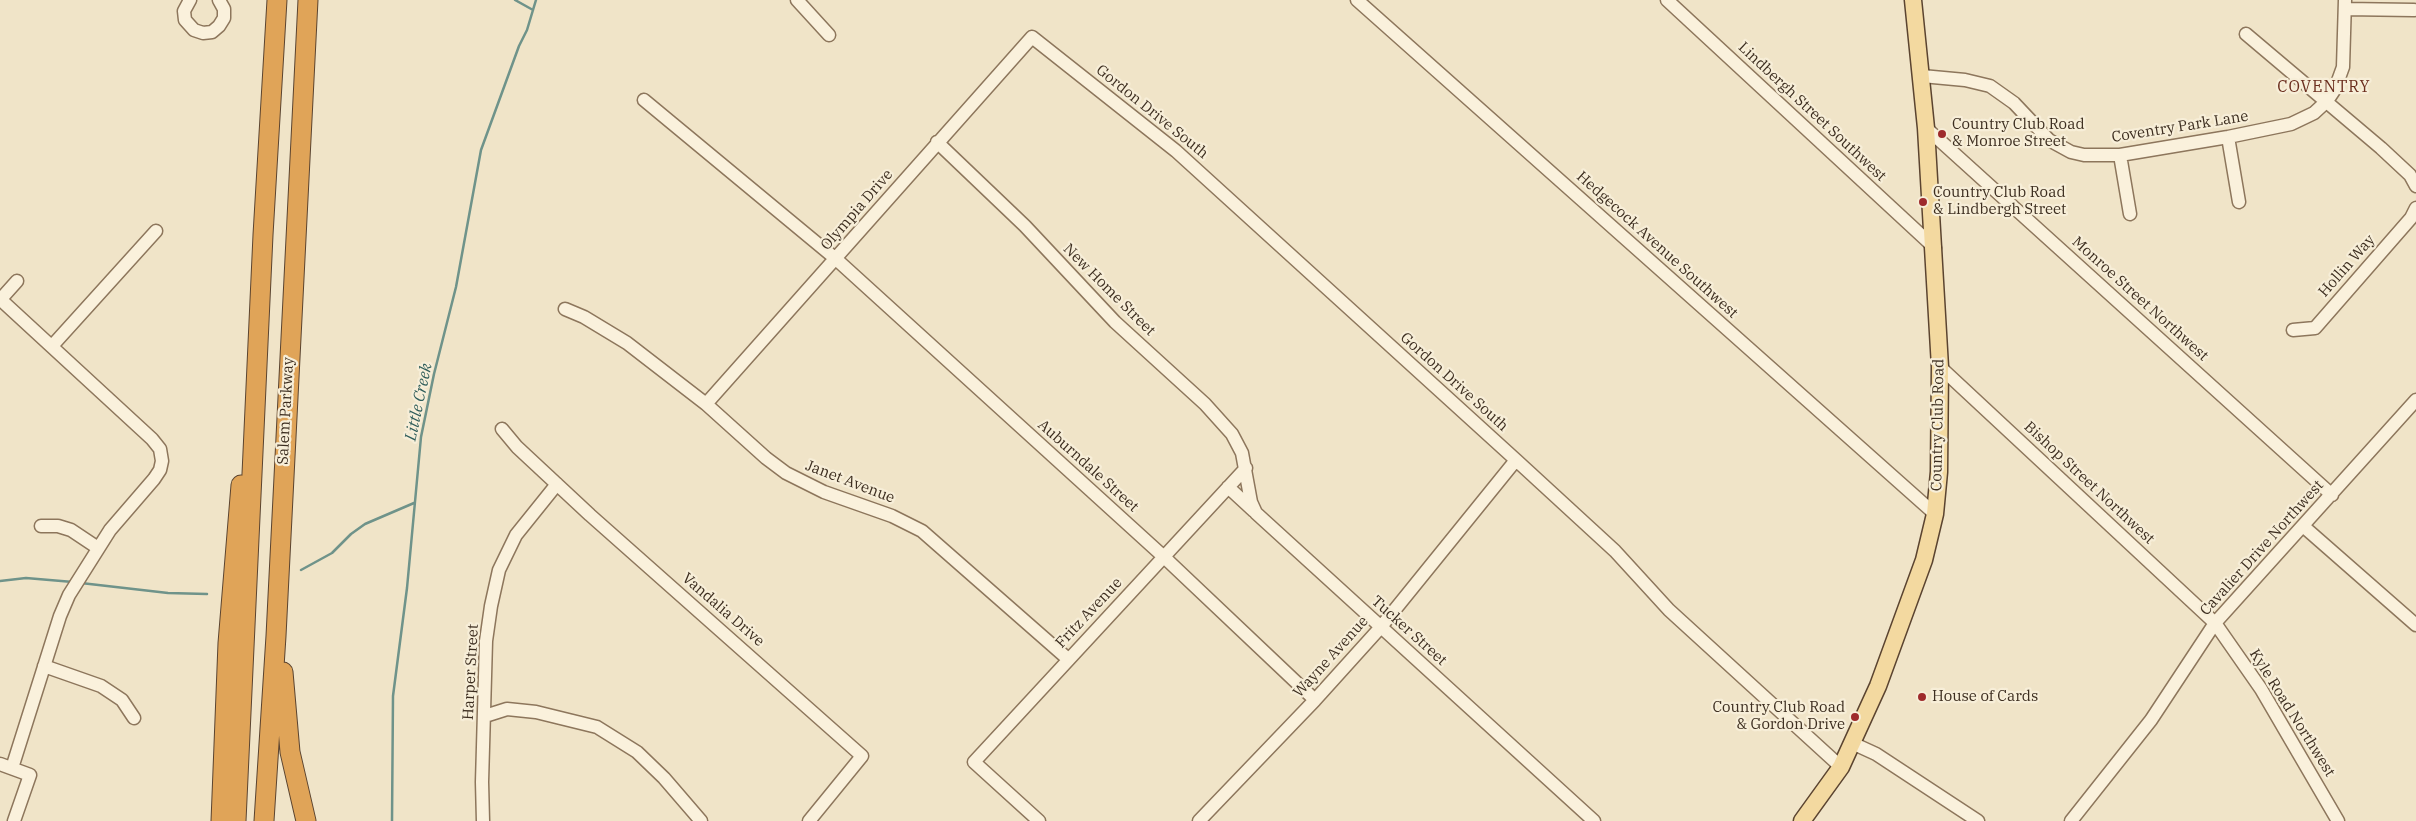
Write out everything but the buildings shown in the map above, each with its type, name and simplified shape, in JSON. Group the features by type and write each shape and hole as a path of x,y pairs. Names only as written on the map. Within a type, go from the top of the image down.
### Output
{"highway":[{"name":"Salem Parkway","path":"236,821 276,0"},
{"name":"Salem Parkway","path":"264,821 276,636 308,0"},
{"path":"221,821 221,772 233,566 249,390 258,357"},
{"path":"276,636 283,670 294,775 306,821"},
{"path":"208,821 221,772"}],"main road":[{"name":"Country Club Road","path":"1802,821 1840,767 1878,686 1924,560 1935,514 1939,472 1940,367 1935,248 1922,76 1913,0"}],"street":[{"path":"185,4 186,20 194,30 203,33 212,32 220,26 224,18 224,9 220,0"},
{"path":"796,0 829,35"},
{"name":"Hedgecock Avenue Southwest","path":"1357,0 1935,514"},
{"name":"Lindbergh Street Southwest","path":"1667,0 1935,248"},
{"path":"2345,5 2414,10"},
{"name":"Coventry Park Lane","path":"1922,76 1965,80 1990,86 2014,103 2039,132 2059,147 2084,155 2120,155 2228,137 2291,124 2314,113 2327,101 2335,89 2343,67 2345,5"},
{"path":"2246,34 2327,101 2410,175 2416,186"},
{"name":"Olympia Drive","path":"706,404 1032,37"},
{"name":"Gordon Drive South","path":"1032,37 1176,150 1615,551 1669,610 1840,767"},
{"name":"Auburndale Street","path":"644,100 836,259 1164,557 1315,700"},
{"name":"Monroe Street Northwest","path":"1926,128 2332,495"},
{"path":"2228,137 2239,202"},
{"name":"New Home Street","path":"937,142 1024,226 1115,322 1205,404 1232,434 1242,453 1246,468"},
{"path":"2120,155 2130,214"},
{"name":"Hollin Way","path":"2294,330 2315,328 2411,218 2416,208"},
{"path":"52,346 156,231"},
{"path":"14,821 30,775 6,766 44,666 60,616 69,595 98,548 154,479 160,470 162,461 160,449 152,439 0,299 17,281"},
{"name":"Janet Avenue","path":"564,310 584,317 627,343 706,404 766,458 786,473 824,492 892,516 922,530 1068,659"},
{"name":"Bishop Street Northwest","path":"1940,367 1979,401 2215,623"},
{"name":"Cavalier Drive Northwest","path":"2071,821 2151,720 2215,623 2416,400"},
{"name":"Vandalia Drive","path":"502,429 517,447 557,484 862,756 809,821"},
{"name":"Wayne Avenue","path":"1198,821 1315,700 1380,628 1516,460"},
{"path":"1228,487 1246,468"},
{"path":"1246,468 1251,502 1256,513"},
{"name":"Harper Street","path":"483,821 482,782 486,641 499,570 516,535 557,484"},
{"name":"Fritz Avenue","path":"1039,821 974,762 1228,487"},
{"name":"Tucker Street","path":"1228,487 1380,628 1594,821"},
{"path":"41,526 58,526 71,530 98,548"},
{"path":"2303,526 2416,625"},
{"name":"Kyle Road Northwest","path":"2215,623 2261,689 2338,821"},
{"path":"44,666 101,686 122,700 134,718"},
{"path":"485,716 507,709 536,712 597,727 637,752 671,785 701,821"},
{"path":"1852,743 1876,754 1978,821"}],"waterway":[{"path":"515,0 533,10"},
{"name":"Little Creek","path":"392,821 393,696 407,588 421,437 434,374 456,287 481,150 519,46 527,30 536,0"},
{"path":"301,570 332,553 351,534 365,524 414,503"},
{"path":"0,581 26,578 73,582"},
{"path":"81,583 168,593 207,594"}],"place":[{"name":"Country Club Road & Monroe Street","path":"1942,134"},
{"name":"Country Club Road & Lindbergh Street","path":"1923,202"},
{"name":"House of Cards","path":"1922,697"},
{"name":"Country Club Road & Gordon Drive","path":"1855,717"}],"district":[{"name":"COVENTRY","path":"2324,87"}]}
